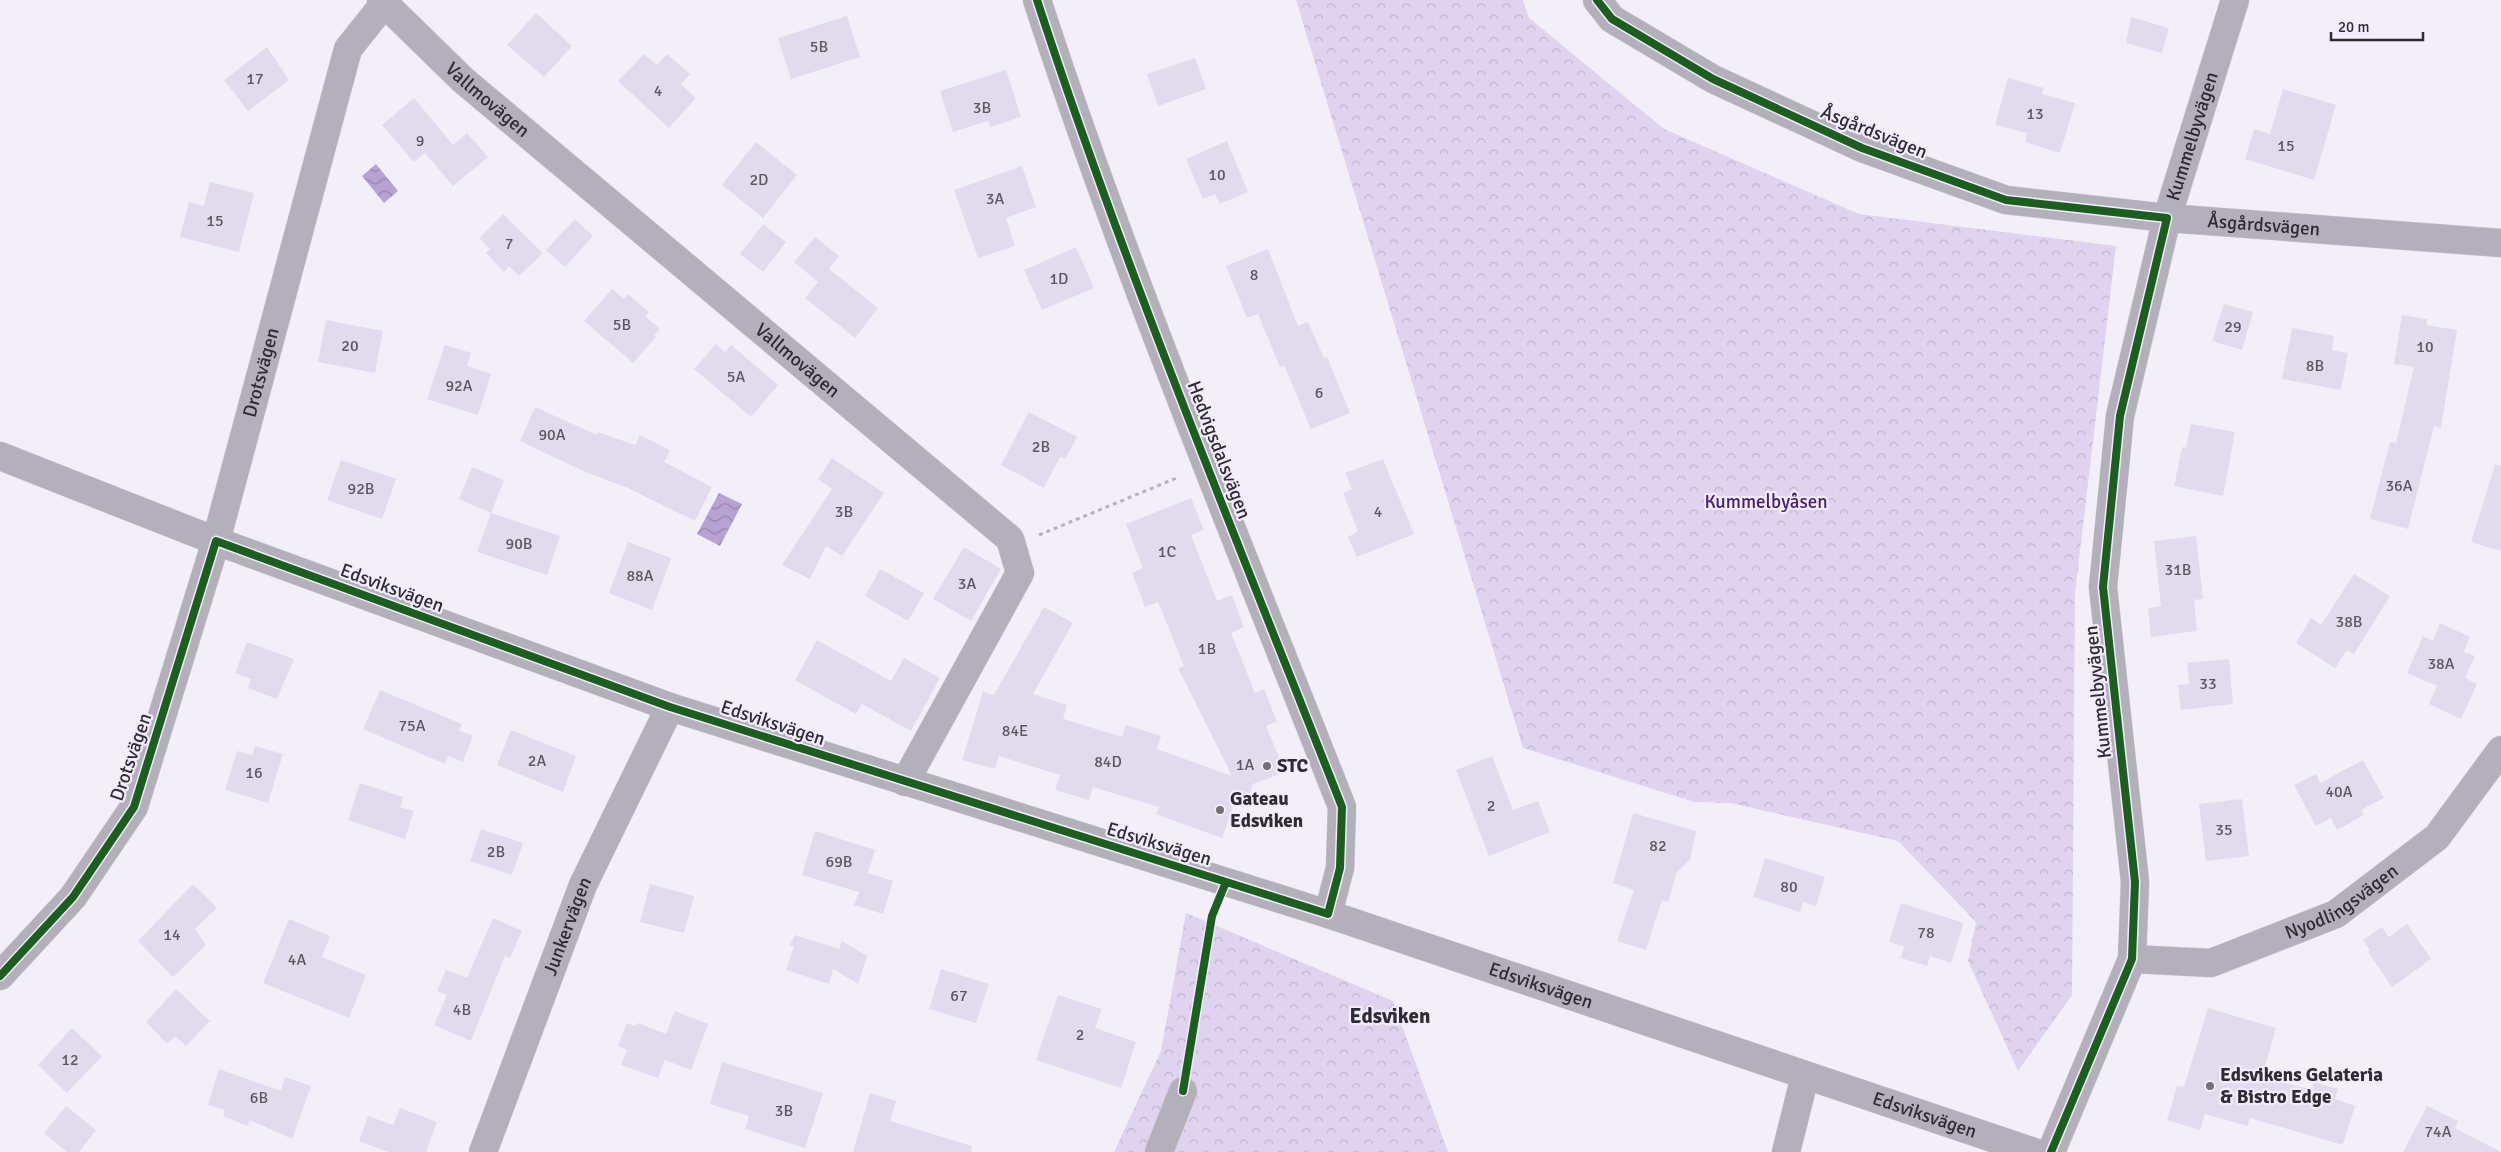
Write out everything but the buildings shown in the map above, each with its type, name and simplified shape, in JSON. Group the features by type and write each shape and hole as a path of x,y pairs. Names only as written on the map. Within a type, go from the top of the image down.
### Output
{"street":[{"name":"Hedvigsdalsvägen","path":"1037,0 1074,112 1207,465 1342,807 1340,868 1328,914"},
{"name":"Åsgårdsvägen","path":"1597,0 1612,19 1713,78 1862,148 2006,200 2167,218 2501,243"},
{"name":"Kummelbyvägen","path":"2051,1152 2132,959 2136,882 2102,587 2120,416 2167,218 2235,0"},
{"name":"Drotsvägen","path":"0,976 73,897 134,807 216,541 348,49 384,1"},
{"name":"Vallmovägen","path":"384,1 463,80 1010,539 1020,573 905,782"},
{"name":"Edsviksvägen","path":"0,456 216,541 670,707 1328,914 2034,1152"},
{"name":"Junkervägen","path":"483,1152 583,885 670,707"},
{"name":"Nyodlingsvägen","path":"2132,959 2211,963 2336,914 2438,837 2501,750"},
{"path":"1786,1152 1805,1076"},
{"path":"1159,1152 1184,1091"}],"path":[{"path":"1012,546 1207,465"}],"green space":[{"name":"Kummelbyåsen","path":"1296,0 1523,0 1529,18 1664,129 1859,214 2116,246 2075,594 2072,995 2018,1071 1968,961 1976,922 1898,841 1731,803 1694,802 1523,748"},
{"path":"1186,913 1393,1001 1448,1152 1114,1152 1161,1051"}],"water":[{"path":"376,164 398,191 384,203 362,176"},
{"path":"719,493 742,504 720,546 697,534"}],"cycle path":[{"path":"0,976 73,897 134,807 216,541 670,707 1328,914 1340,868 1342,807 1145,305 1107,204 1037,0"},
{"path":"1597,0 1612,19 1713,79 1862,148 2006,200 2167,218 2120,416 2103,587 2135,882 2132,959 2051,1152"},
{"path":"1183,1091 1212,916 1226,882"}],"place":[{"name":"STC","path":"1267,766"},
{"name":"Gateau Edsviken","path":"1220,810"},
{"name":"Edsvikens Gelateria & Bistro Edge","path":"2210,1086"}],"district":[{"name":"Edsviken","path":"1390,1016"}]}
